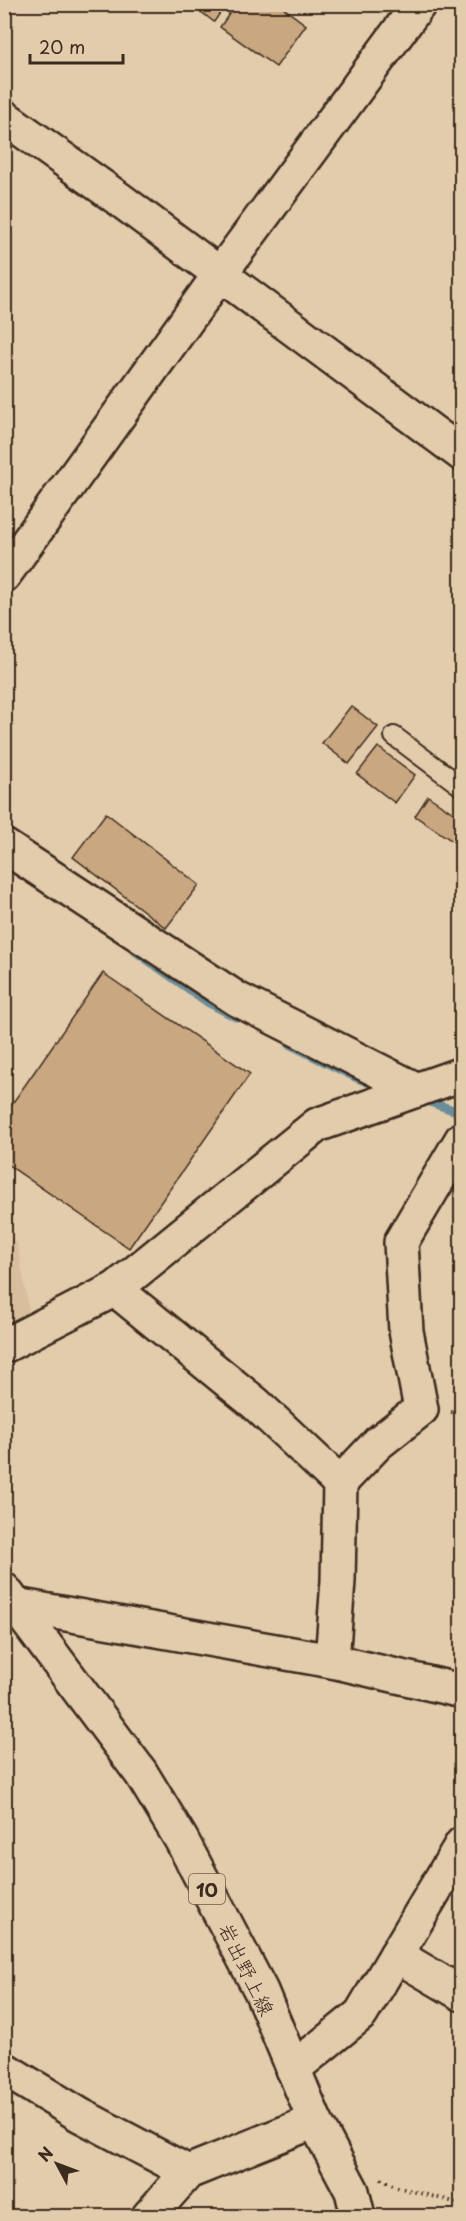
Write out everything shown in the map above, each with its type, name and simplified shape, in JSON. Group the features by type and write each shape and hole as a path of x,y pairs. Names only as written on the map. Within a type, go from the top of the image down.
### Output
{"street":[{"path":"4,575 220,274 419,4"},
{"path":"4,117 119,199 462,454"},
{"path":"4,846 237,999 417,1090"},
{"path":"4,1346 115,1288 316,1125 462,1074"},
{"path":"332,1660 338,1581 340,1483 378,1443 421,1409 406,1331 401,1242 462,1139"},
{"path":"115,1288 256,1404 340,1483"},
{"path":"8,1599 332,1660 462,1691"},
{"name":"岩出野上線","path":"8,1599 141,1773 182,1839 261,1992 315,2121 352,2191 358,2217"},
{"path":"293,2069 361,2014 396,1955 449,1893 462,1844"},
{"path":"396,1955 462,1994"},
{"path":"4,2069 80,2115 188,2172"},
{"path":"149,2217 188,2172 315,2121"}],"lane":[{"path":"394,736 462,787"}],"path":[{"path":"378,2178 397,2187 462,2204"}],"shaded area":[{"path":"4,1235 17,1243 30,1316 4,1330"}],"building":[{"path":"191,4 226,4 214,22"},
{"path":"236,4 278,4 306,25 276,67 220,27"},
{"path":"351,706 378,727 349,764 322,743"},
{"path":"378,747 415,775 395,803 357,774"},
{"path":"428,796 462,819 462,837 457,844 415,816"},
{"path":"106,813 199,885 166,928 73,857"},
{"path":"103,973 250,1074 129,1248 4,1162 4,1099 12,1104"}],"waterway":[{"path":"135,951 209,1003 236,1017"},
{"path":"289,1044 368,1082"},
{"path":"421,1099 462,1113"}]}
